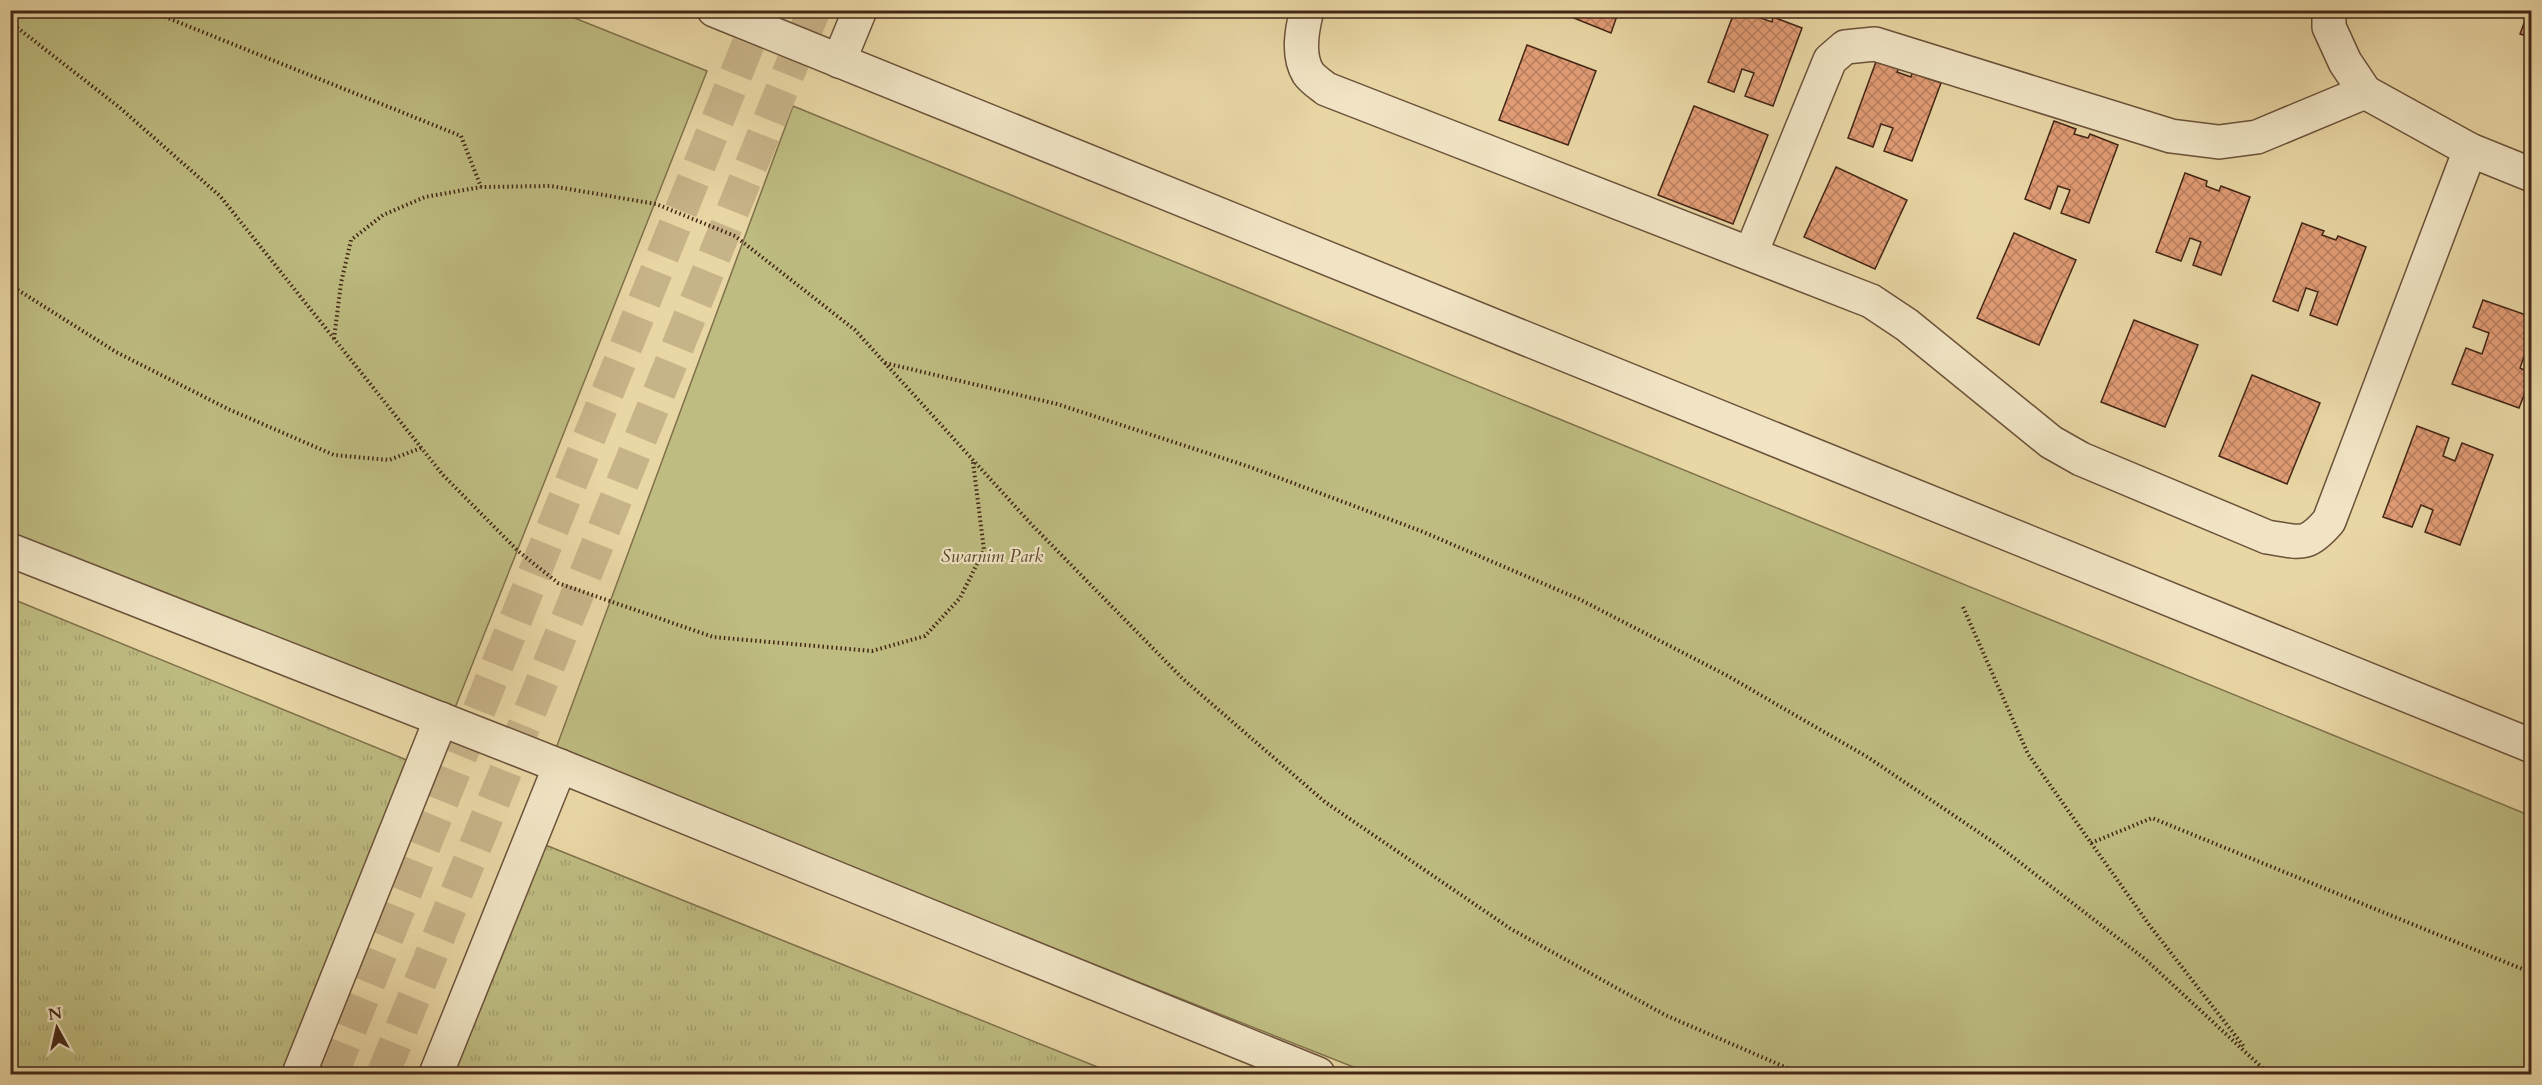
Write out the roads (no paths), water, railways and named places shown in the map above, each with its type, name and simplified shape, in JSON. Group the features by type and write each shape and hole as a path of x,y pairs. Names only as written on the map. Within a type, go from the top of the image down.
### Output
{"street":[{"path":"839,62 860,10"},
{"path":"1307,10 1301,33 1303,55 1308,73 1326,90 1871,301 1907,325 2050,442 2081,459 2267,537 2299,541 2314,539 2329,521 2470,150"},
{"path":"2329,10 2329,27 2341,54 2365,92 2470,150 2532,175"},
{"path":"723,12 839,62 2532,746"},
{"path":"1751,253 1830,60 1845,47 1875,44 2171,136 2219,142 2257,136 2365,92"},
{"path":"10,549 560,766 1318,1074"},
{"path":"299,1074 441,719"},
{"path":"436,1074 560,766"}],"tunnel":[{"path":"332,1074 762,10"},
{"path":"383,1074 814,10"}],"park label":[{"name":"Swarnim Park","path":"992,556"}]}
